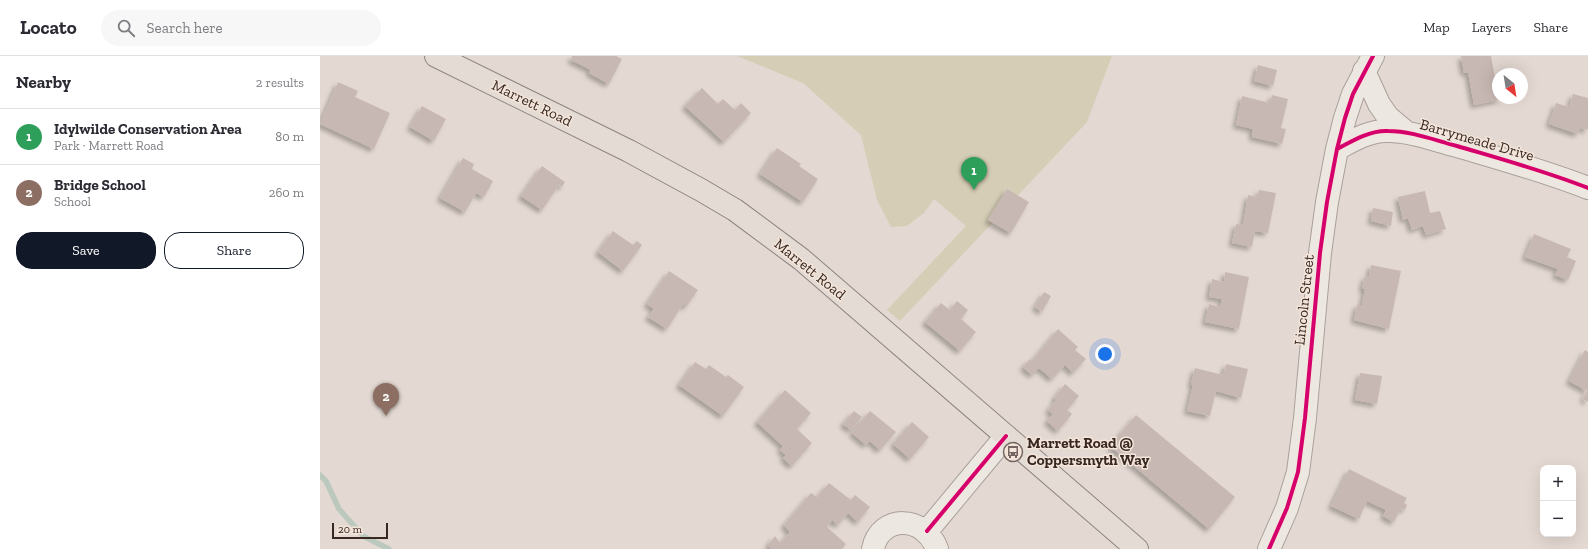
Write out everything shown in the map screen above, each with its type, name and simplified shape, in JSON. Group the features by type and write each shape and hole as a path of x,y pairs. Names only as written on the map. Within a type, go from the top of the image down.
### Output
{"main road":[{"name":"Marrett Road","path":"436,56 629,151 735,210 801,259 1137,549"}],"street":[{"name":"Barrymeade Drive","path":"1369,63 1374,94 1388,117 1407,133"},
{"name":"Lincoln Street","path":"1269,549 1287,508 1298,472 1305,418 1320,253 1336,149 1344,118 1353,94 1369,63"},
{"name":"Barrymeade Drive","path":"1336,149 1372,133 1387,131 1407,133 1520,164 1588,188"},
{"path":"872,549 879,535 887,528 897,524 908,523 918,526 932,540 1006,436"}],"shaded area":[{"path":"737,56 1112,56 1087,122 900,321 887,310 966,226 934,199 924,213 907,226 891,227 877,200 861,135 803,83"}],"building":[{"path":"572,56 616,56 622,59 609,84 589,73 591,70 571,60"},
{"path":"1461,56 1491,56 1493,68 1492,101 1474,105 1468,72 1464,73"},
{"path":"1258,65 1277,70 1273,86 1254,81"},
{"path":"338,82 358,91 355,97 390,113 374,149 320,124"},
{"path":"702,88 718,104 723,99 735,110 741,103 751,113 724,142 685,106"},
{"path":"1573,94 1588,98 1588,130 1580,128 1578,134 1549,124 1556,103 1569,107"},
{"path":"1272,95 1288,99 1281,128 1286,129 1282,144 1252,137 1253,129 1236,125 1242,96 1270,103"},
{"path":"422,106 446,119 434,141 410,127"},
{"path":"777,148 801,164 799,166 818,179 803,202 760,174"},
{"path":"463,158 474,164 472,169 493,181 484,197 476,193 465,212 440,198"},
{"path":"542,166 565,182 562,187 559,185 542,210 521,196"},
{"path":"1007,189 1029,202 1011,233 988,220"},
{"path":"1259,190 1276,193 1268,233 1255,231 1252,247 1232,243 1236,224 1243,225 1248,195 1257,197"},
{"path":"1425,191 1430,213 1440,211 1446,229 1426,235 1423,226 1412,230 1408,218 1403,220 1398,197"},
{"path":"1373,208 1393,212 1391,226 1371,221"},
{"path":"613,231 633,245 637,241 642,245 623,271 598,252"},
{"path":"1534,234 1571,249 1567,257 1576,261 1568,280 1555,275 1558,269 1525,257"},
{"path":"1371,265 1401,271 1389,329 1354,320 1357,305 1362,305 1365,289 1362,289 1365,276 1369,277"},
{"path":"669,271 698,290 686,307 683,304 667,329 648,317 654,309 647,304"},
{"path":"1225,272 1249,277 1239,329 1205,322 1209,304 1220,307 1222,299 1209,297 1212,279 1224,282"},
{"path":"1044,292 1051,296 1042,312 1035,307"},
{"path":"957,301 968,310 961,319 976,332 960,351 925,322 941,303 950,310"},
{"path":"1058,329 1078,347 1075,350 1086,359 1073,373 1065,365 1052,379 1039,368 1032,375 1023,367 1030,359 1032,361"},
{"path":"1585,350 1588,352 1588,402 1583,399 1587,391 1569,381"},
{"path":"695,362 706,369 709,365 726,377 728,375 744,387 723,416 679,385"},
{"path":"1226,364 1248,369 1241,398 1216,391 1210,416 1187,411 1195,368 1223,375"},
{"path":"1360,373 1382,376 1377,404 1355,400"},
{"path":"1065,384 1079,396 1067,410 1072,414 1058,431 1047,421 1053,414 1048,410 1056,400 1054,398"},
{"path":"785,390 811,413 797,429 812,443 792,466 783,458 786,455 780,450 783,446 757,422"},
{"path":"854,411 862,417 851,430 843,424"},
{"path":"870,411 896,432 880,450 870,441 866,445 852,433"},
{"path":"1136,415 1235,497 1209,529 1110,446"},
{"path":"912,422 929,437 910,459 893,444"},
{"path":"1349,469 1407,498 1404,503 1407,505 1405,510 1401,508 1394,522 1383,516 1386,510 1367,501 1359,519 1331,506"},
{"path":"829,483 851,500 855,495 870,507 858,522 848,513 838,525 832,520 827,527 846,544 842,549 771,549 768,545 775,536 780,543 790,532 784,525 811,493 817,497"}],"waterway":[{"path":"320,475 326,481 339,509 363,536 389,549"}],"cycle path":[{"path":"1269,549 1287,508 1298,472 1305,418 1320,253 1327,202 1337,149 1353,94 1373,56"},
{"path":"1337,149 1375,132 1405,132 1556,176 1588,188"},
{"path":"927,531 1006,436"}],"place":[{"name":"Idylwilde Conservation Area","path":"974,190"},
{"name":"Bridge School","path":"386,416"},
{"name":"Marrett Road @ Coppersmyth Way","path":"1013,452"}]}
